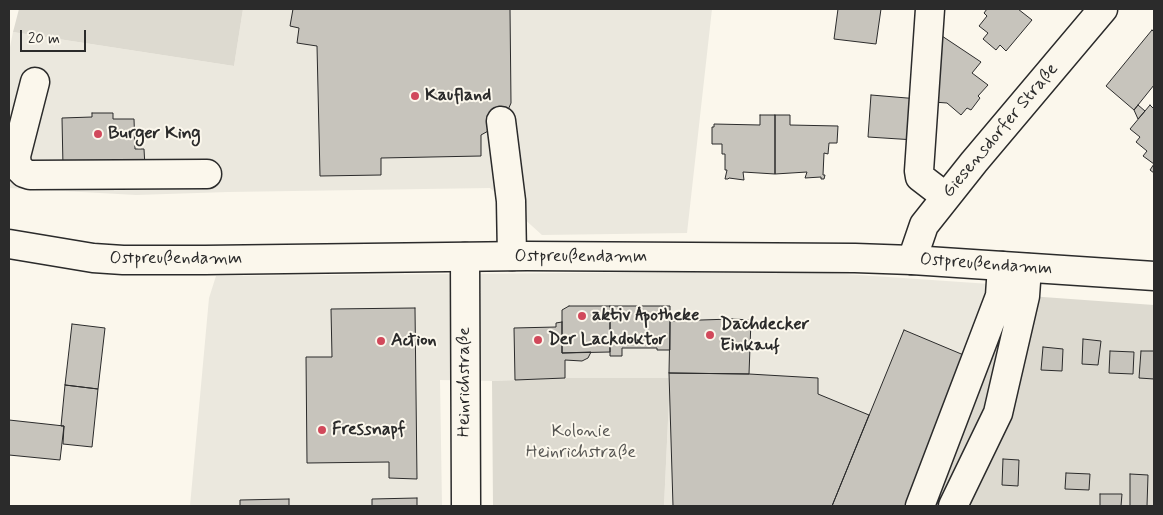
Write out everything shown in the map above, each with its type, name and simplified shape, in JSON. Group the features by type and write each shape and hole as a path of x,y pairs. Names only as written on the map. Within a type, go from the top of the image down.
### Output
{"main road":[{"path":"930,9 919,171 920,177 946,197"},
{"name":"Giesensdorfer Straße","path":"912,260 924,225 1103,9"},
{"path":"35,82 16,156 17,166 24,173 30,175 207,174"},
{"path":"501,121 511,201 512,256"},
{"name":"Ostpreußendamm","path":"9,244 93,258 123,260 512,256 855,258 1154,276"},
{"name":"Heinrichstraße","path":"465,257 466,506"},
{"path":"920,506 1000,296 1015,267"},
{"path":"953,506 998,413 1025,296 1015,267"}],"shaded area":[{"path":"243,9 712,9 687,233 542,235 490,188 136,195 9,188 9,52 13,32 234,66"},
{"path":"684,272 830,273 1019,286 932,506 664,506 670,378 565,378 492,381 440,380 442,506 190,506 209,298 216,276"}],"green space":[{"path":"19,9 243,9 234,66 13,32"},
{"path":"1015,295 1154,305 1154,506 932,506"},
{"name":"Kolonie Heinrichstraße","path":"565,378 670,378 664,506 493,506 492,381"}],"building":[{"name":"Kaufland","path":"293,9 510,9 511,103 505,117 497,126 481,135 481,156 381,158 381,175 320,176 317,46 297,43 299,28 290,26"},
{"path":"838,9 881,9 876,44 834,39"},
{"path":"987,9 1018,9 1032,20 1006,51 1000,45 996,50 983,39 988,33 979,26 987,16 984,13"},
{"path":"1152,30 1154,32 1154,85 1134,110 1106,86"},
{"path":"939,34 981,62 972,73 988,85 978,96 980,98 971,110 967,108 961,115 947,103 933,102"},
{"path":"871,95 919,99 915,140 868,137"},
{"path":"1138,105 1145,111 1138,119 1134,110"},
{"path":"1150,105 1154,109 1154,164 1143,156 1147,151 1136,142 1140,137 1130,129"},
{"name":"Burger King","path":"92,113 113,113 113,119 134,119 135,149 144,149 145,167 63,167 62,118 92,117"},
{"path":"760,115 775,115 775,174 743,172 744,180 725,179 727,170 725,170 725,154 722,154 722,144 712,144 712,127 714,127 714,124 760,125"},
{"path":"775,115 790,115 790,125 838,126 837,143 829,143 828,154 824,153 824,179 821,179 821,177 805,178 807,172 775,174"},
{"path":"1154,164 1154,173 1150,170"},
{"path":"569,306 610,306 610,352 562,353 562,310"},
{"path":"610,306 670,306 670,350 622,348 622,356 610,356"},
{"path":"415,308 417,479 389,478 389,462 307,463 306,357 332,357 331,309"},
{"name":"Dachdecker Einkauf","path":"751,320 749,374 669,373 670,321"},
{"name":"Der Lackdoktor","path":"562,322 562,353 591,352 588,358 582,361 565,360 565,378 515,380 514,328 556,327 556,323"},
{"path":"72,324 105,328 98,389 65,385"},
{"path":"904,330 966,356 905,506 832,506"},
{"path":"1083,339 1101,341 1098,365 1082,364"},
{"path":"1043,347 1063,349 1062,371 1041,370"},
{"path":"1110,351 1134,352 1133,374 1109,373"},
{"path":"1141,351 1154,351 1154,379 1139,378"},
{"path":"669,373 749,374 818,378 818,394 869,415 832,506 673,506"},
{"path":"65,385 98,389 92,447 63,444 64,426 61,426"},
{"path":"9,420 64,426 60,460 9,455"},
{"path":"1003,459 1019,460 1018,486 1002,485"},
{"path":"1066,473 1090,474 1089,490 1065,489"},
{"path":"1130,474 1148,475 1147,506 1130,506"},
{"path":"1100,494 1122,494 1121,506 1100,506"},
{"path":"417,498 417,506 372,506 372,499"},
{"path":"289,499 289,506 240,506 240,500"}],"place":[{"name":"Kaufland","path":"415,96"},
{"name":"Burger King","path":"98,134"},
{"name":"aktiv Apotheke","path":"582,316"},
{"name":"Dachdecker Einkauf","path":"710,335"},
{"name":"Der Lackdoktor","path":"538,340"},
{"name":"Action","path":"381,341"},
{"name":"Fressnapf","path":"322,430"}]}
